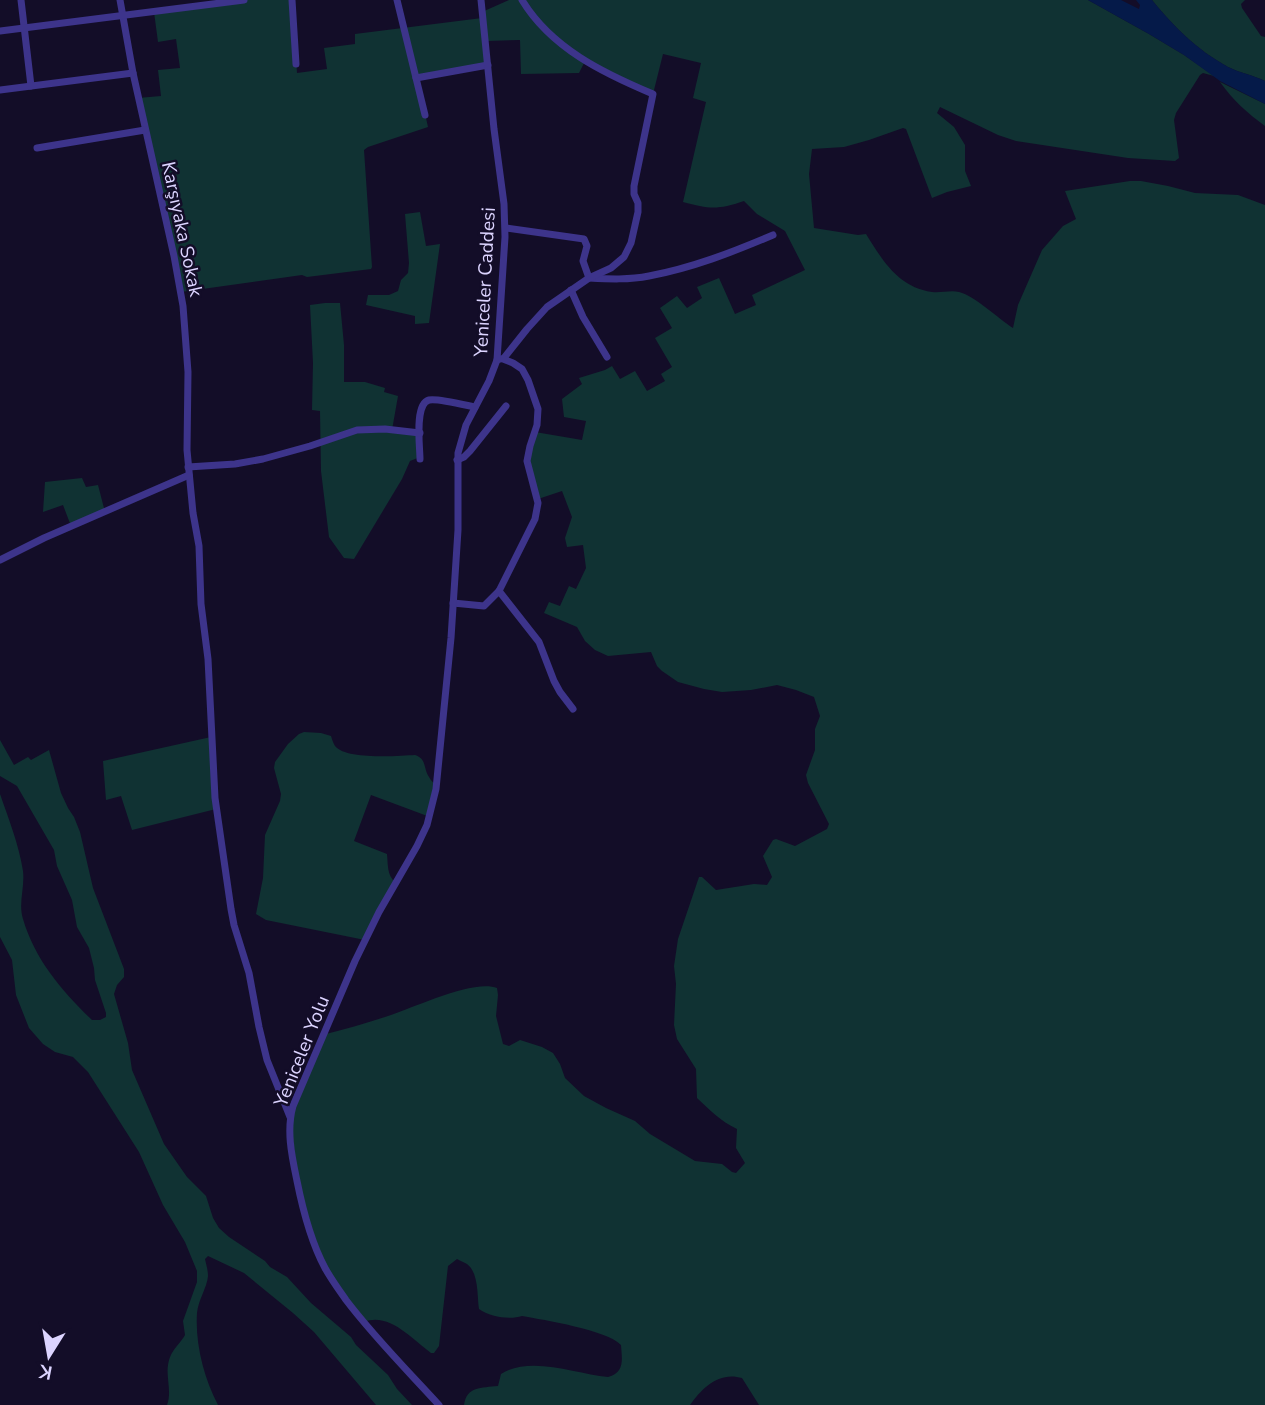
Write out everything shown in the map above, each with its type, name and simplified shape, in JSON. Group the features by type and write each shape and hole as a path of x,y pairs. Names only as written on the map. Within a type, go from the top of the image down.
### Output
{"street":[{"path":"20,0 31,86"},
{"name":"Karşıyaka Sokak","path":"120,0 182,299 188,372 187,450 208,659 216,809 233,917 249,973 259,1027 267,1060 290,1117"},
{"path":"0,31 122,16 181,4 244,0"},
{"path":"292,0 296,64"},
{"path":"397,0 425,115"},
{"name":"Yeniceler Caddesi","path":"442,726 458,530 457,460 462,434 500,359 506,228 481,0"},
{"path":"453,603 484,606 499,590 535,519 538,503 527,461 538,420 538,409 522,369 500,359 547,307 589,278 619,263 628,252 639,212 634,186 653,94 602,71 572,52 541,26 522,0"},
{"path":"416,78 488,65"},
{"path":"0,90 133,73"},
{"path":"37,148 145,130"},
{"path":"506,228 584,239 587,246 583,261 589,278"},
{"path":"589,278 646,277 722,256 773,235"},
{"path":"571,290 583,317 607,357"},
{"path":"420,459 419,414 425,402 433,400 474,407"},
{"path":"457,460 470,451 506,406"},
{"path":"0,560 189,471 271,457 357,430 385,429 420,433"},
{"path":"499,590 539,642 554,681 573,709"},
{"name":"Yeniceler Yolu","path":"439,1405 383,1346 326,1270 301,1201 289,1131 290,1117 298,1092 355,961 427,825 436,789 442,726"}],"green space":[{"path":"244,0 292,0 297,73 327,69 324,48 355,44 355,34 482,18 482,12 509,0 1088,0 1184,55 1214,76 1203,73 1200,75 1176,113 1174,120 1179,158 1175,161 1128,158 1016,141 940,107 937,113 954,127 965,145 965,171 971,186 932,198 906,129 903,128 844,147 812,149 809,174 814,228 866,234 885,263 910,285 932,292 956,291 965,294 1013,328 1018,305 1042,250 1063,226 1076,219 1065,191 1141,181 1195,193 1238,195 1265,205 1265,1405 759,1405 742,1378 734,1376 712,1382 690,1405 464,1405 472,1391 498,1386 501,1374 526,1366 554,1367 608,1377 620,1369 621,1345 603,1335 574,1326 522,1316 500,1317 484,1312 479,1309 474,1273 467,1264 457,1259 448,1266 439,1346 431,1353 400,1328 382,1321 364,1322 325,1270 301,1201 290,1117 322,1035 382,1018 460,990 487,986 497,988 496,1016 503,1044 509,1046 520,1040 553,1053 565,1078 584,1096 635,1121 650,1134 695,1161 722,1164 736,1173 745,1163 736,1148 737,1129 720,1119 697,1098 696,1069 677,1039 674,1025 674,966 678,939 699,877 716,890 754,884 767,885 772,877 763,856 773,840 795,846 827,829 829,824 806,775 815,750 815,729 820,716 814,697 796,690 777,685 722,692 704,689 678,682 662,671 651,652 608,656 585,641 577,627 544,613 549,602 560,606 569,586 576,589 586,568 583,545 567,547 565,538 572,517 562,491 538,499 528,465 535,432 582,440 586,421 564,417 562,399 582,384 579,378 612,366 620,379 635,371 647,391 665,381 661,374 672,367 655,338 672,328 660,308 677,296 687,308 702,298 697,287 719,278 735,314 756,305 752,295 805,270 785,231 757,214 744,201 714,208 683,202 706,102 693,98 701,63 663,54 653,94 585,61 579,73 521,74 520,40 486,41 488,65 417,78 428,127 364,150 371,269 307,277 302,275 181,292 138,98 161,96 158,70 180,68 176,39 158,42 154,12"},
{"path":"1152,0 1245,0 1241,4 1242,8 1261,36 1265,37 1265,81 1228,67 1206,53 1178,29"},
{"path":"1220,82 1265,104 1265,126 1241,106"},
{"path":"420,212 426,246 440,244 429,323 415,324 415,316 366,305 368,295 389,295 398,291 401,280 408,273 409,263 405,214"},
{"path":"340,303 344,382 365,382 385,388 384,392 398,396 392,430 420,433 420,457 410,461 354,559 344,558 329,537 321,471 320,411 312,410 310,305"},
{"path":"82,478 86,487 98,485 105,512 71,526 63,505 43,512 45,482"},
{"path":"304,732 331,736 335,746 350,753 373,756 415,755 423,761 427,774 437,786 430,817 371,795 354,841 387,854 389,873 395,882 365,940 266,920 256,914 263,878 265,835 281,794 275,762 288,744"},
{"path":"211,737 216,809 132,830 121,796 106,800 103,761"},
{"path":"0,740 14,765 28,757 31,760 49,750 61,793 80,832 93,888 124,969 124,977 114,994 128,1043 132,1070 164,1144 187,1177 206,1196 219,1228 287,1277 311,1303 351,1337 388,1375 412,1405 376,1405 314,1332 293,1313 244,1273 208,1256 205,1259 207,1281 197,1313 197,1337 205,1372 218,1405 167,1405 169,1360 185,1335 183,1321 197,1282 197,1271 139,1152 88,1072 73,1057 55,1052 43,1044 29,1028 16,995 12,960 0,937 0,794 21,861 22,913 28,934 42,961 70,998 92,1020 106,1017 89,948 77,927 72,900 57,866 54,850 17,786 0,776"}],"water":[{"path":"1088,0 1121,0 1139,9 1140,5 1136,0 1152,0 1178,29 1206,53 1228,67 1265,81 1265,104 1220,81 1184,55"}]}
